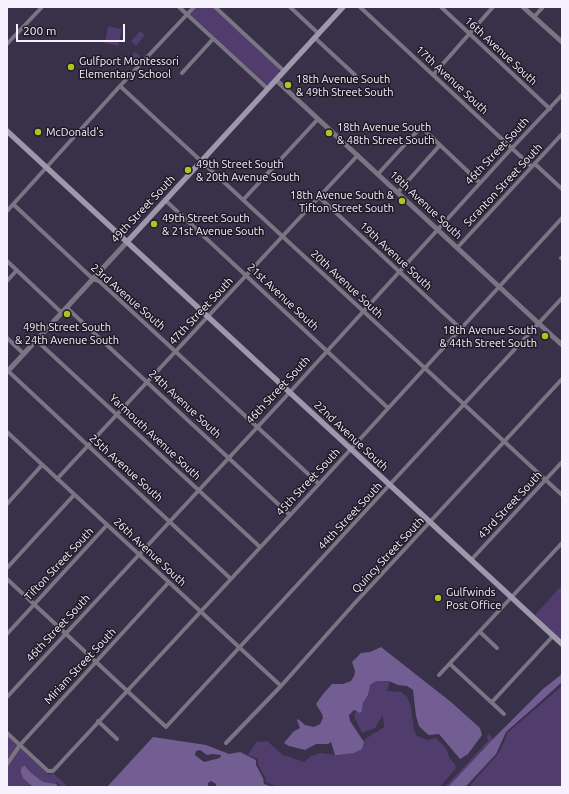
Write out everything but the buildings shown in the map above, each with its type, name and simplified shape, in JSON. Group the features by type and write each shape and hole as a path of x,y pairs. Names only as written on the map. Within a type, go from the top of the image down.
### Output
{"main road":[{"name":"49th Street South","path":"127,242 344,7"},
{"name":"22nd Avenue South","path":"7,131 562,644"}],"street":[{"path":"179,7 268,89"},
{"path":"7,211 194,7"},
{"path":"215,7 284,71"},
{"path":"290,7 355,75"},
{"name":"17th Avenue South","path":"360,7 512,148 562,189"},
{"name":"16th Avenue South","path":"440,7 550,109"},
{"path":"433,75 470,35 493,7"},
{"path":"523,7 562,42"},
{"path":"534,17 543,7"},
{"path":"7,44 40,8"},
{"path":"182,72 213,38"},
{"name":"18th Avenue South","path":"276,80 562,345"},
{"name":"20th Avenue South","path":"120,86 562,495"},
{"name":"46th Street South","path":"7,697 290,392 562,95"},
{"path":"243,200 318,119"},
{"path":"378,174 421,127 480,183"},
{"name":"Scranton Street South","path":"457,248 562,134"},
{"path":"398,192 440,145"},
{"name":"47th Street South","path":"57,479 358,155"},
{"name":"19th Avenue South","path":"319,198 460,329"},
{"name":"21st Avenue South","path":"165,200 328,350 388,408"},
{"name":"23rd Avenue South","path":"13,204 93,279 99,281 319,484"},
{"name":"45th Street South","path":"20,745 50,772 53,771 319,484 562,218"},
{"name":"49th Street South","path":"7,372 127,242"},
{"path":"7,261 62,313"},
{"path":"7,281 17,270"},
{"name":"44th Street South","path":"127,690 166,727 562,298"},
{"name":"24th Avenue South","path":"67,308 290,514"},
{"path":"7,338 24,354"},
{"name":"Yarmouth Avenue South","path":"36,340 260,548"},
{"name":"25th Avenue South","path":"7,372 231,579"},
{"name":"Quincy Street South","path":"226,743 281,686 354,604 562,379"},
{"name":"26th Avenue South","path":"8,434 281,686"},
{"name":"43rd Street South","path":"471,560 562,462"},
{"path":"7,504 42,465"},
{"path":"7,568 74,495"},
{"name":"Tifton Street South","path":"7,634 107,525"},
{"path":"439,676 562,543"},
{"path":"7,579 127,690"},
{"name":"Miriam Street South","path":"7,764 20,745 169,582"},
{"path":"480,632 497,648"},
{"path":"492,702 553,636"},
{"path":"450,664 504,714"},
{"path":"98,721 117,739"},
{"path":"7,733 20,745"}],"shaded area":[{"path":"196,7 212,7 279,69 279,74 269,84 266,84 190,14"},
{"path":"108,26 122,29 118,46 105,43"},
{"path":"140,31 145,35 136,46 131,41"},
{"path":"134,52 140,55 136,62 130,60"},
{"path":"562,585 562,640 535,615"},
{"path":"381,647 451,702 480,728 482,735 468,754 460,759 439,734 429,735 425,732 419,726 416,716 413,690 407,686 398,685 389,681 377,681 370,685 368,695 363,703 362,711 360,713 354,710 349,715 350,721 364,742 362,749 354,753 335,755 331,742 328,744 316,744 305,750 289,746 284,743 293,732 300,728 298,719 305,725 314,727 320,724 323,718 316,704 323,694 332,684 343,684 351,681 355,671 352,662 361,653 370,652"},
{"path":"562,674 562,682 506,732 496,754 465,787 448,787 543,689"},
{"path":"377,681 390,681 387,691 401,692 407,697 411,707 414,730 417,736 427,740 436,738 446,748 450,759 455,764 456,768 440,787 277,787 266,782 265,777 258,765 258,759 248,755 256,742 267,741 283,755 304,762 311,756 320,753 338,755 362,749 365,739 384,727 383,715 375,728 362,733 354,716 356,712 362,711 363,704 369,693 369,686"},
{"path":"562,686 562,787 470,787 498,754 507,733"},
{"path":"489,734 493,739 448,787 445,787 488,741 487,736"},
{"path":"7,736 49,775 53,773 68,787 62,787 56,782 56,784 51,784 43,782 30,772 21,769 23,778 33,787 7,787"},
{"path":"153,737 206,745 229,754 240,752 256,760 256,765 263,778 264,784 273,787 216,787 216,784 211,781 208,783 208,787 107,787","holes":["200,750 207,755 213,754 221,755 220,758 204,762 195,755 196,751"]},
{"path":"25,766 43,782 56,784 59,787 33,787 23,778 21,773 22,767"}],"place":[{"name":"Gulfport Montessori Elementary School","path":"71,67"},
{"name":"18th Avenue South & 49th Street South","path":"288,85"},
{"name":"McDonald's","path":"38,132"},
{"name":"18th Avenue South & 48th Street South","path":"329,133"},
{"name":"49th Street South & 20th Avenue South","path":"188,170"},
{"name":"18th Avenue South & Tifton Street South","path":"402,201"},
{"name":"49th Street South & 21st Avenue South","path":"154,224"},
{"name":"49th Street South & 24th Avenue South","path":"67,314"},
{"name":"18th Avenue South & 44th Street South","path":"545,336"},
{"name":"Gulfwinds Post Office","path":"438,598"}]}
